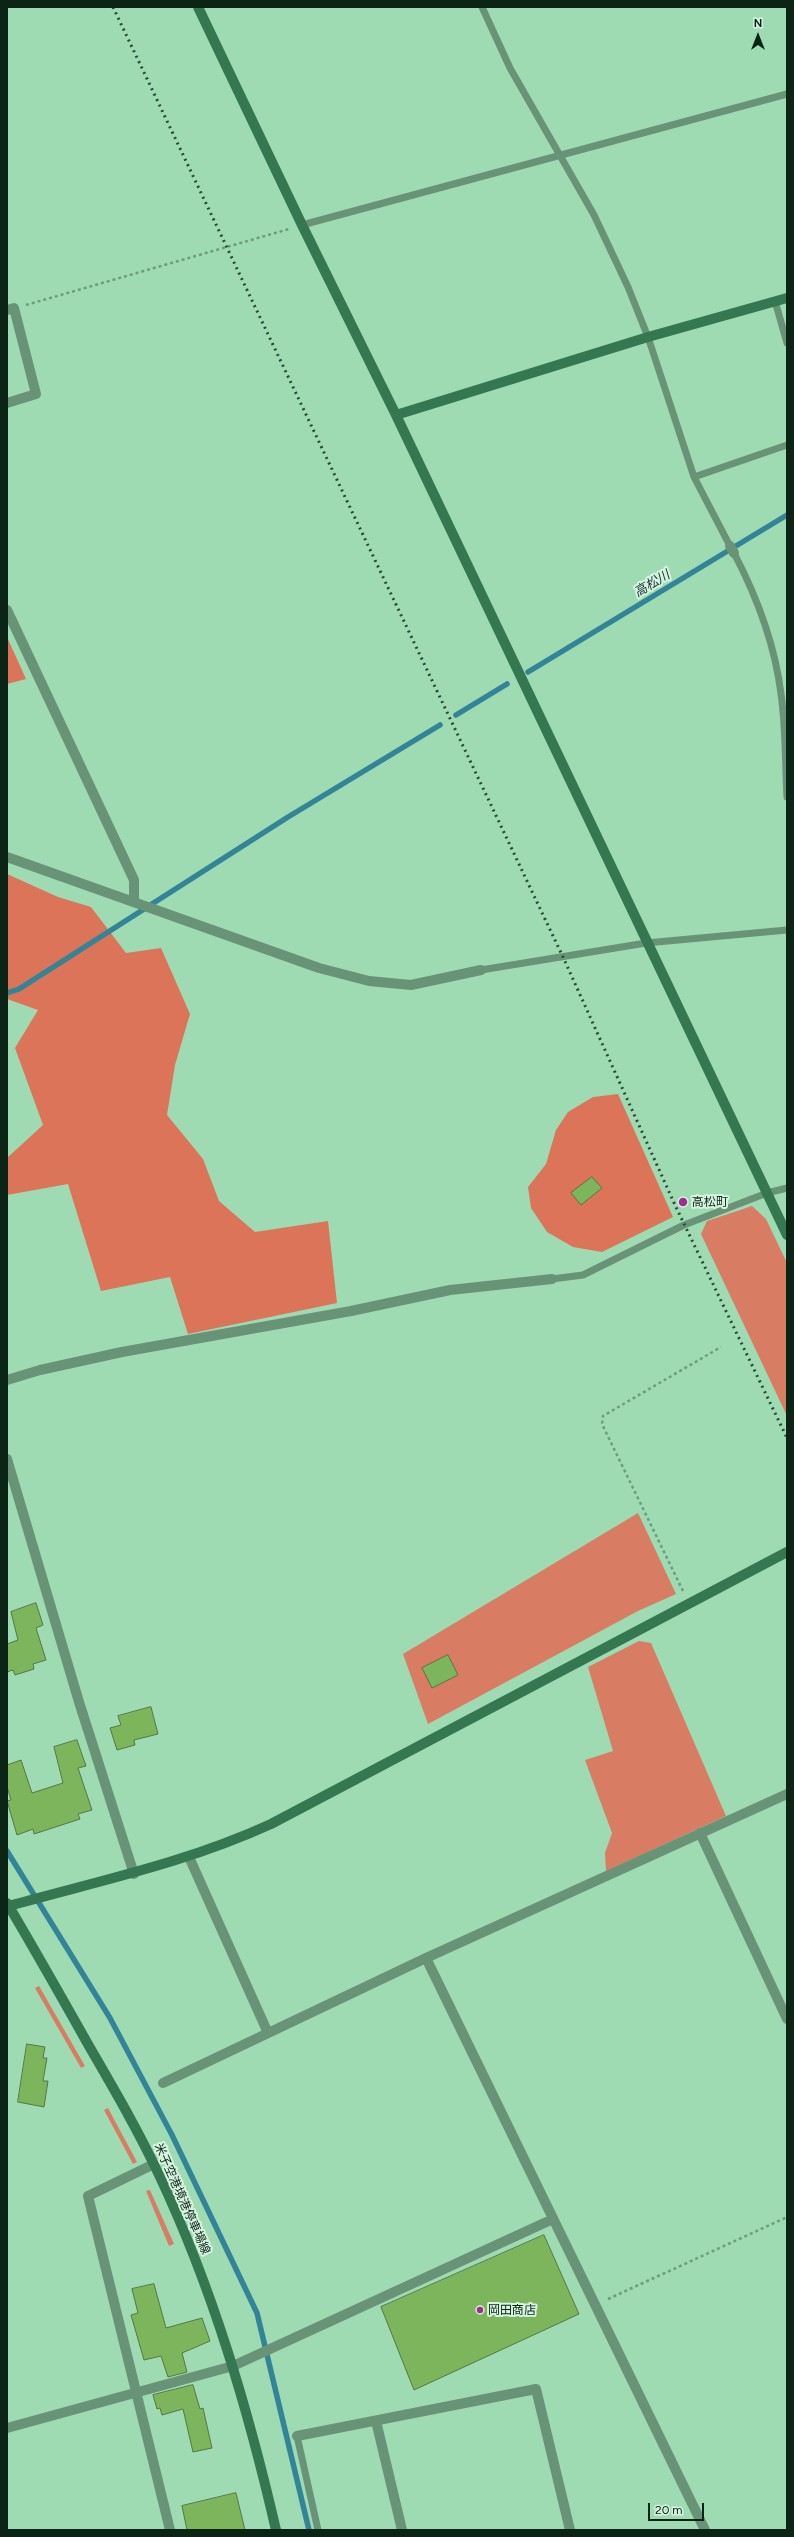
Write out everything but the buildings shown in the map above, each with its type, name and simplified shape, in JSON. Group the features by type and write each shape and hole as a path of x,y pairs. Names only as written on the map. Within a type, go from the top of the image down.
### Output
{"street":[{"path":"198,7 302,225 396,415 646,943 787,1235"},
{"path":"396,415 648,337 787,298"},
{"path":"7,403 36,394 11,309"},
{"path":"7,610 134,880 134,902"},
{"path":"7,857 319,968 369,981 411,985 481,970"},
{"path":"7,1380 40,1370 122,1352 351,1311 450,1290 552,1279"},
{"path":"7,1459 79,1702 134,1874"},
{"path":"8,1904 134,1874 232,1842 271,1824 787,1552"},
{"path":"163,2082 426,1958 787,1794"},
{"path":"700,1833 787,2019"},
{"path":"189,1857 268,2033"},
{"name":"米子空港境港停車場線","path":"8,1904 123,2105 154,2164 204,2283 233,2366 256,2444 276,2530"},
{"path":"426,1958 553,2219 597,2304 705,2530"},
{"path":"154,2164 88,2196 138,2392 170,2530"},
{"path":"7,2428 233,2366 553,2219"},
{"path":"297,2436 536,2389 570,2530"},
{"path":"376,2421 402,2530"}],"lane":[{"path":"482,7 510,68 594,215 648,337 694,477 732,549 760,610 774,652 781,694 787,797"},
{"path":"302,225 787,94"},
{"path":"775,301 787,343"},
{"path":"694,477 787,445"},
{"path":"481,970 646,943 787,930"},
{"path":"552,1279 583,1275 684,1225 767,1193 787,1188"},
{"path":"297,2436 318,2530"}],"path":[{"path":"11,309 302,225"},
{"path":"690,1602 602,1424 603,1416 721,1347"},
{"path":"597,2304 787,2217"}],"shaded area":[{"path":"7,637 26,679 7,684"},
{"path":"7,874 58,897 91,907 126,953 161,948 190,1014 175,1065 167,1115 203,1159 219,1201 255,1232 328,1221 337,1303 188,1334 170,1277 101,1291 68,1184 7,1195 7,1158 43,1125 15,1048 38,1010 7,999"},
{"path":"618,1094 673,1217 602,1252 573,1247 547,1232 531,1208 528,1187 546,1164 556,1130 568,1112 593,1097"},
{"path":"752,1206 766,1219 787,1263 787,1416 701,1234 707,1221"},
{"path":"638,1513 676,1594 638,1611 428,1724 403,1654"},
{"path":"639,1641 651,1643 726,1816 606,1871 605,1853 612,1833 585,1760 613,1751 588,1667"},
{"path":"39,1986 85,2066 81,2068 35,1988"},
{"path":"108,2108 137,2162 133,2164 104,2110"},
{"path":"150,2190 174,2244 169,2246 146,2191"}],"waterway":[{"name":"高松川","path":"528,672 787,515"},
{"path":"456,715 507,684"},
{"path":"7,993 19,989 288,817 440,725"},
{"path":"7,1851 110,2018 172,2135 257,2313 309,2530"}],"railway":[{"path":"113,7 563,957 675,1205 787,1438"}],"place":[{"name":"高松町","path":"683,1202"},
{"name":"岡田商店","path":"480,2310"}]}
